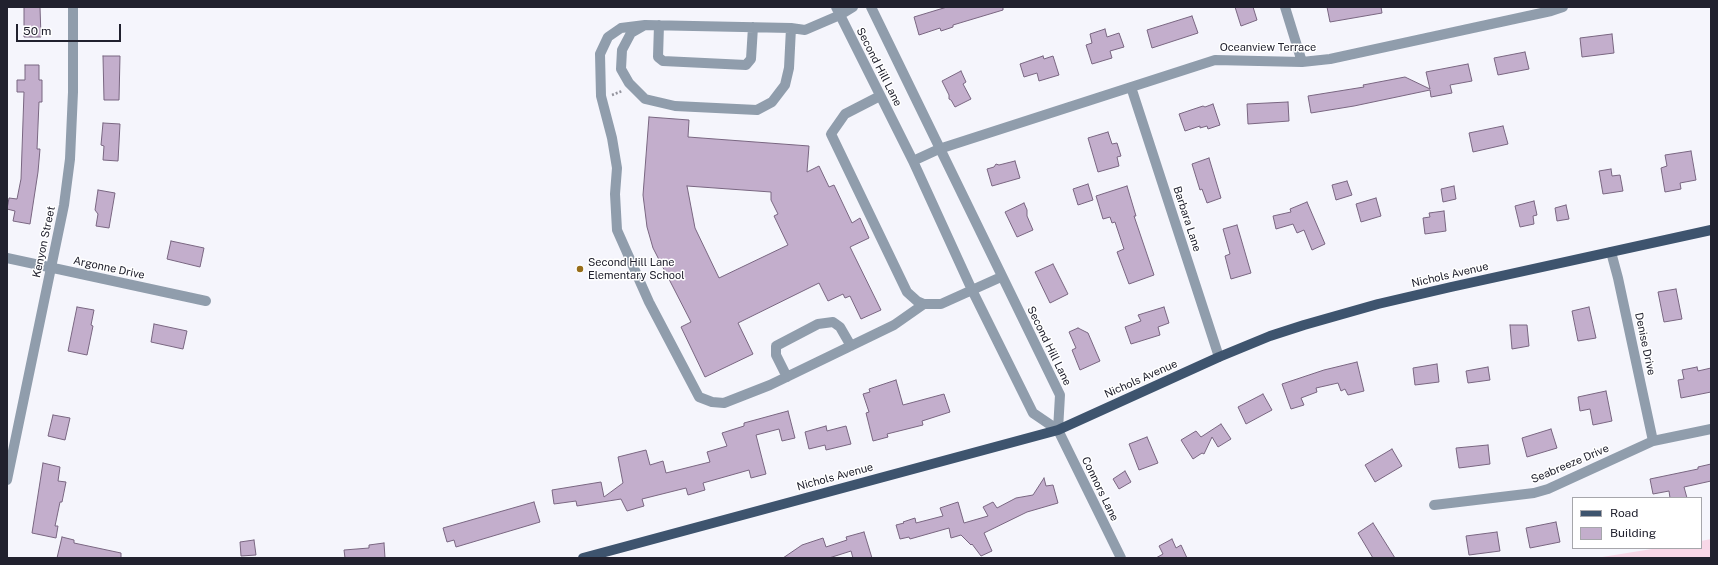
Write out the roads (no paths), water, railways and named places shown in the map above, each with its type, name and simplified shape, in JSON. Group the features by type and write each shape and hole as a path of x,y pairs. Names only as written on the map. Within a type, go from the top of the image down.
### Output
{"main road":[{"name":"Nichols Avenue","path":"583,558 1058,430 1219,358 1277,334 1378,304 1711,230"}],"street":[{"name":"Kenyon Street","path":"7,480 64,205 70,159 73,92 72,7"},
{"path":"853,7 838,11 804,30 791,28 645,25 621,28 608,37 600,54 601,96 612,138 617,168 615,194 617,230 650,302 699,397 712,402 724,403 770,385 894,325 924,304"},
{"name":"Second Hill Lane","path":"870,7 1060,395 1058,430"},
{"path":"1285,7 1302,62"},
{"name":"Oceanview Terrace","path":"913,161 939,149 1215,60 1302,62 1330,59 1544,13 1563,7"},
{"name":"Second Hill Lane","path":"838,11 913,161 972,290 1033,413 1058,430"},
{"path":"645,25 631,33 622,50 621,69 634,88 645,99 675,106 757,110 772,102 785,85 789,68 791,28"},
{"path":"660,25 658,57 663,61 746,66 751,59 753,28"},
{"name":"Barbara Lane","path":"1131,87 1219,358"},
{"path":"880,96 845,114 831,134 904,287 912,297 924,304 941,304 1002,277"},
{"name":"Denise Drive","path":"1611,252 1653,441"},
{"name":"Argonne Drive","path":"7,258 206,302"},
{"path":"787,377 776,355 776,346 818,324 833,322 840,327 851,346"},
{"name":"Seabreeze Drive","path":"1434,505 1534,493 1548,489 1653,441 1711,429"},
{"name":"Connors Lane","path":"1058,430 1121,558"}],"place":[{"name":"Second Hill Lane Elementary School","path":"580,269"}]}
